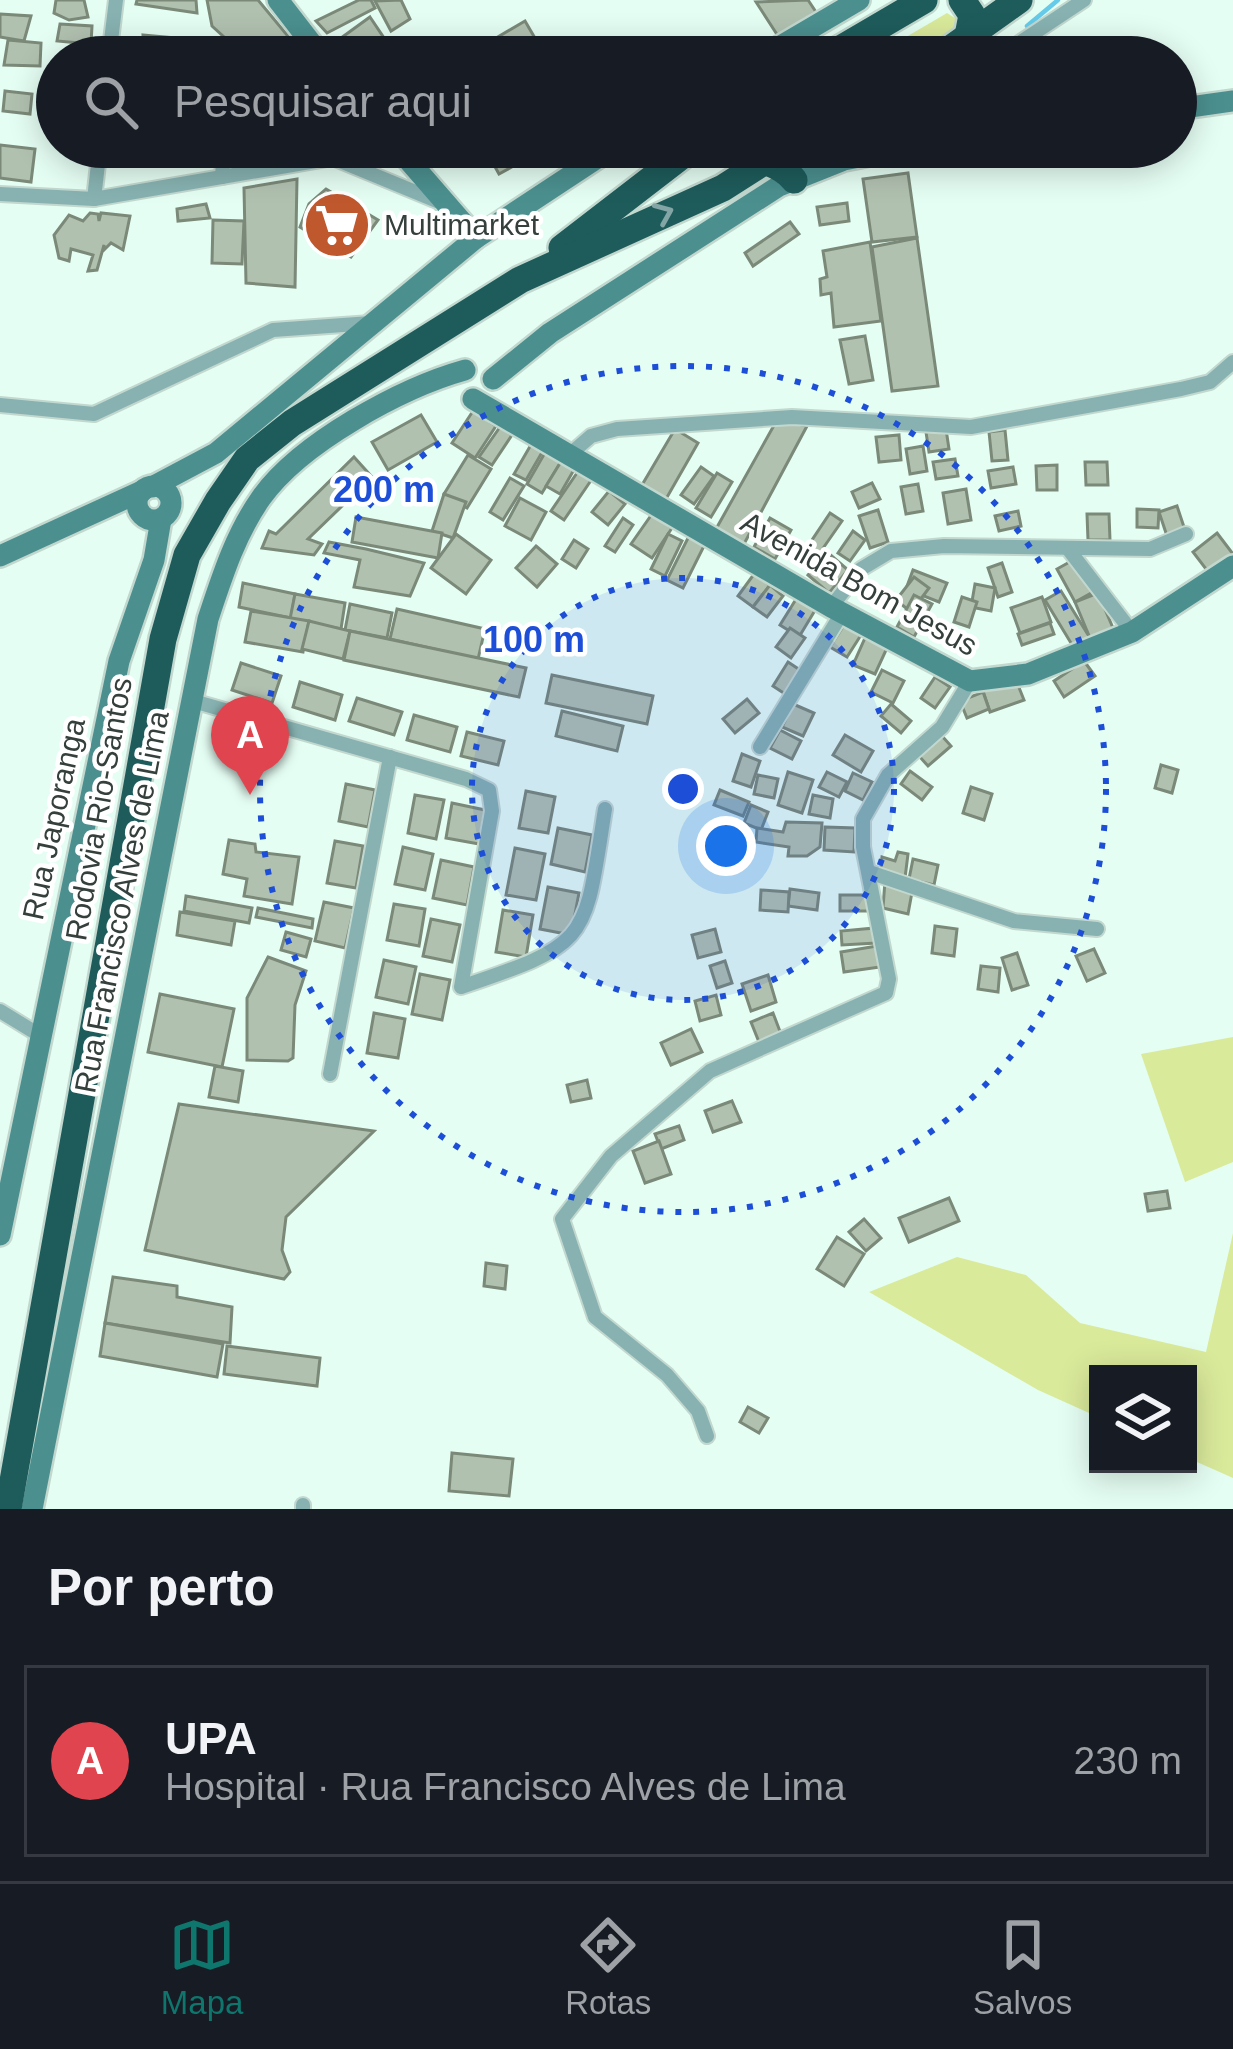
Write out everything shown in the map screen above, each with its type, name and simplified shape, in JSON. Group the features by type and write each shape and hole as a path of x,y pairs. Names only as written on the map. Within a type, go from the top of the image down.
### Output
{"highway":[{"path":"863,36 924,0"},
{"path":"962,0 971,15 968,36"},
{"path":"972,36 1019,0"},
{"name":"Rodovia Rio-Santos","path":"8,1509 164,638 187,555 218,501 262,447 292,423 520,280 666,168"},
{"name":"Rodovia Rio-Santos","path":"520,280 723,188 741,168"},
{"path":"781,168 795,179"},
{"path":"792,168 795,179"}],"main road":[{"path":"278,0 306,36"},
{"path":"799,36 859,0"},
{"path":"1197,106 1233,101"},
{"path":"416,168 476,238"},
{"path":"0,556 111,506 152,505 476,238 582,168"},
{"name":"Rua Francisco Alves de Lima","path":"32,1509 214,602 231,550 262,495 304,456 410,389 482,375 795,179 823,168"},
{"path":"470,398 460,384 482,375"},
{"name":"Avenida Bom Jesus","path":"482,375 528,433"},
{"path":"410,389 438,387 470,398"},
{"name":"Avenida Bom Jesus","path":"470,398 836,610 970,681 1028,674 1132,632 1233,566"},
{"name":"Rua Japoranga","path":"0,1235 8,1162 41,1036 119,661 154,560 152,505"}],"street":[{"path":"112,36 116,0"},
{"path":"1030,36 1084,0"},
{"path":"94,199 98,168"},
{"path":"222,177 223,168"},
{"path":"0,194 94,199 275,168"},
{"path":"356,168 452,209"},
{"path":"0,404 94,414 273,330 371,322"},
{"path":"568,456 591,436 616,429 743,418 900,419 971,427 1195,386 1210,382 1233,362"},
{"path":"760,746 836,610 879,553 944,546 1150,549 1186,534"},
{"path":"1069,550 1132,632"},
{"path":"706,1436 698,1412 667,1375 595,1317 562,1219 599,1169 710,1071 886,993 872,873 863,847 863,819 888,775 942,727 970,681"},
{"path":"193,700 481,784 493,800 460,987 569,942 588,915 605,809"},
{"path":"330,1074 390,757"},
{"path":"872,873 1014,921 1097,929"},
{"path":"0,1011 41,1036"}],"green space":[{"path":"947,13 961,22 948,36 908,36"},
{"path":"1233,1037 1233,1162 1185,1182 1141,1054"},
{"path":"1233,1233 1233,1478 1197,1462 1197,1365 1089,1365 1089,1413 1038,1390 869,1292 957,1257 1026,1275 1080,1323 1206,1352"}],"building":[{"path":"56,0 84,0 88,17 69,20 54,13"},
{"path":"137,0 196,0 197,13 136,4"},
{"path":"207,0 258,0 288,36 223,36 212,26"},
{"path":"359,0 371,0 375,8 327,33 316,21"},
{"path":"401,0 410,19 391,31 375,1"},
{"path":"808,0 816,12 778,36 756,2"},
{"path":"0,14 31,16 24,41 0,37"},
{"path":"370,17 383,36 344,36"},
{"path":"525,21 534,36 500,36"},
{"path":"60,24 92,26 91,36 58,36"},
{"path":"8,40 36,43 36,66 4,65"},
{"path":"5,91 32,94 30,114 3,111"},
{"path":"0,145 35,149 31,182 0,178"},
{"path":"908,173 917,237 872,242 863,179"},
{"path":"297,179 295,287 246,283 244,188"},
{"path":"326,189 378,220 351,257 300,227 309,204"},
{"path":"847,203 849,221 820,225 817,207"},
{"path":"206,204 210,218 178,221 177,209"},
{"path":"90,213 98,214 99,221 101,213 130,216 123,250 111,243 104,250 104,245 97,270 88,271 93,255 71,249 69,261 59,258 54,235 69,215 83,221"},
{"path":"213,220 244,221 242,264 212,263"},
{"path":"790,222 799,234 753,266 745,253"},
{"path":"917,238 938,386 892,391 872,247"},
{"path":"870,242 881,321 834,327 831,293 821,295 820,279 827,277 823,251"},
{"path":"865,336 873,380 849,384 840,340"},
{"path":"473,411 496,426 475,458 452,443"},
{"path":"421,415 437,442 388,470 372,442"},
{"path":"777,420 807,426 744,544 716,529"},
{"path":"500,427 512,435 492,465 479,457"},
{"path":"675,429 698,443 666,499 642,485"},
{"path":"946,429 949,449 929,452 926,432"},
{"path":"1005,430 1008,460 992,461 989,432"},
{"path":"899,435 901,460 879,462 876,437"},
{"path":"532,443 544,449 526,480 514,474"},
{"path":"923,446 927,471 910,474 906,449"},
{"path":"546,451 562,460 542,493 527,484"},
{"path":"468,455 491,469 467,508 444,494"},
{"path":"354,457 372,477 308,539 322,544 314,555 262,548 269,531 276,534"},
{"path":"955,459 958,476 936,479 933,462"},
{"path":"562,460 575,468 560,494 546,486"},
{"path":"1085,462 1107,462 1108,485 1086,485"},
{"path":"1057,465 1057,490 1037,490 1036,466"},
{"path":"701,467 714,476 694,504 681,495"},
{"path":"1013,467 1016,484 991,488 988,471"},
{"path":"579,470 592,479 564,520 551,511"},
{"path":"717,473 732,482 711,517 696,508"},
{"path":"510,478 524,486 503,520 490,512"},
{"path":"872,483 880,499 859,508 852,492"},
{"path":"918,484 923,511 906,514 901,487"},
{"path":"966,489 971,520 948,524 943,493"},
{"path":"609,491 625,504 608,525 592,512"},
{"path":"444,494 466,502 453,538 432,531"},
{"path":"520,498 546,512 531,540 505,526"},
{"path":"1177,506 1185,530 1167,536 1159,512"},
{"path":"1137,509 1159,510 1158,528 1137,527"},
{"path":"878,510 888,542 870,548 859,516"},
{"path":"1018,511 1021,526 999,531 995,516"},
{"path":"830,513 842,521 819,554 808,546"},
{"path":"652,514 672,528 652,558 631,544"},
{"path":"1087,514 1109,514 1110,540 1088,540"},
{"path":"356,517 442,533 438,558 352,542"},
{"path":"623,518 633,525 615,552 605,546"},
{"path":"770,518 791,530 775,559 754,547"},
{"path":"853,531 865,540 850,561 838,553"},
{"path":"1217,533 1233,554 1209,573 1193,552"},
{"path":"456,534 491,560 466,594 431,568"},
{"path":"668,534 682,541 665,576 651,569"},
{"path":"689,536 705,544 683,588 667,580"},
{"path":"574,540 588,549 576,568 562,559"},
{"path":"329,542 424,563 410,596 354,587 360,560 324,553"},
{"path":"536,546 557,564 537,587 516,568"},
{"path":"827,552 848,570 829,593 808,575"},
{"path":"1075,559 1093,592 1075,602 1057,569"},
{"path":"1002,563 1012,592 998,597 988,568"},
{"path":"913,570 947,583 939,602 906,589"},
{"path":"754,574 770,585 753,607 738,596"},
{"path":"914,577 929,588 911,612 896,600"},
{"path":"243,583 295,594 291,618 239,607"},
{"path":"975,584 995,588 991,611 971,607"},
{"path":"770,585 783,596 767,617 753,607"},
{"path":"1061,591 1090,638 1074,648 1045,600"},
{"path":"1098,593 1113,628 1090,638 1075,602"},
{"path":"295,594 345,603 341,629 290,619"},
{"path":"914,595 932,604 914,637 897,627"},
{"path":"798,596 817,607 799,637 780,625"},
{"path":"962,597 977,602 969,627 954,622"},
{"path":"1042,597 1051,622 1020,633 1011,608"},
{"path":"350,604 392,613 387,638 345,630"},
{"path":"397,609 485,629 478,659 390,639"},
{"path":"251,611 309,621 303,652 245,642"},
{"path":"309,621 350,631 343,659 302,649"},
{"path":"1050,623 1054,634 1022,645 1018,634"},
{"path":"844,625 861,635 847,657 830,647"},
{"path":"790,628 805,638 791,658 776,647"},
{"path":"350,631 526,668 519,697 344,660"},
{"path":"865,638 887,648 875,674 853,665"},
{"path":"1084,661 1095,676 1064,697 1054,681"},
{"path":"788,662 800,670 785,694 773,686"},
{"path":"241,663 281,676 272,703 232,690"},
{"path":"882,670 904,681 893,703 871,692"},
{"path":"552,675 653,696 647,724 546,703"},
{"path":"935,677 950,687 935,708 921,698"},
{"path":"1016,680 1024,700 990,712 983,691"},
{"path":"300,682 342,695 335,720 293,707"},
{"path":"983,692 989,709 967,718 960,701"},
{"path":"357,698 402,712 394,735 349,721"},
{"path":"747,699 759,713 735,733 723,719"},
{"path":"793,704 814,713 803,736 782,727"},
{"path":"891,704 911,721 901,733 881,716"},
{"path":"562,711 623,726 617,751 556,736"},
{"path":"414,715 457,727 450,752 407,740"},
{"path":"780,730 801,741 792,759 770,748"},
{"path":"467,732 504,741 498,765 461,756"},
{"path":"845,735 873,751 861,772 833,755"},
{"path":"942,736 951,746 928,766 919,756"},
{"path":"742,754 760,761 751,787 733,781"},
{"path":"1161,765 1178,770 1172,793 1155,788"},
{"path":"910,771 932,787 922,800 901,784"},
{"path":"788,772 813,780 802,813 778,805"},
{"path":"827,772 847,782 839,797 819,787"},
{"path":"853,773 872,782 863,800 845,791"},
{"path":"758,775 778,779 774,798 754,794"},
{"path":"346,784 375,790 368,827 339,821"},
{"path":"971,787 992,794 984,820 963,813"},
{"path":"720,790 749,802 743,816 714,805"},
{"path":"526,791 555,797 548,833 519,828"},
{"path":"415,795 444,800 436,839 408,833"},
{"path":"813,795 833,799 830,818 809,814"},
{"path":"452,803 485,810 479,844 446,838"},
{"path":"751,805 768,812 761,830 744,823"},
{"path":"786,822 822,823 820,847 807,856 788,856 789,847 756,842 757,828 783,832"},
{"path":"825,827 855,828 854,852 824,850"},
{"path":"558,828 592,835 585,872 551,864"},
{"path":"229,840 255,844 256,852 299,857 292,904 244,896 247,879 223,874"},
{"path":"335,841 363,846 356,888 327,883"},
{"path":"403,847 433,854 425,890 395,884"},
{"path":"515,848 545,854 536,900 506,895"},
{"path":"898,852 908,854 905,878 880,873 882,857 895,861"},
{"path":"913,859 938,865 934,885 909,879"},
{"path":"441,860 474,867 467,905 433,898"},
{"path":"885,881 913,887 908,914 883,908"},
{"path":"548,887 579,893 571,935 540,929"},
{"path":"790,889 819,893 817,910 788,906"},
{"path":"761,890 789,892 788,912 760,910"},
{"path":"840,895 872,895 872,911 840,911"},
{"path":"186,896 252,908 249,923 184,911"},
{"path":"324,902 354,908 345,948 315,941"},
{"path":"394,904 425,909 419,946 387,940"},
{"path":"258,908 313,919 312,928 256,917"},
{"path":"503,910 533,915 526,957 496,952"},
{"path":"180,912 235,921 231,945 177,935"},
{"path":"431,919 460,925 452,962 423,956"},
{"path":"935,926 957,929 954,956 932,953"},
{"path":"875,928 876,943 842,945 841,931"},
{"path":"715,929 721,952 698,958 692,935"},
{"path":"286,932 311,939 306,957 281,950"},
{"path":"877,946 880,967 844,972 841,952"},
{"path":"1094,949 1105,973 1087,981 1076,956"},
{"path":"1017,953 1028,985 1012,990 1002,958"},
{"path":"268,957 306,971 295,1005 293,1058 288,1061 247,1060 247,998"},
{"path":"384,960 416,967 408,1004 376,997"},
{"path":"725,961 732,983 717,988 710,966"},
{"path":"981,966 1000,968 998,992 978,989"},
{"path":"420,974 450,980 442,1020 412,1014"},
{"path":"768,975 776,1002 751,1011 742,984"},
{"path":"160,994 234,1009 222,1067 148,1052"},
{"path":"716,995 721,1015 700,1021 695,1001"},
{"path":"374,1013 405,1019 398,1058 367,1053"},
{"path":"773,1013 781,1034 759,1042 751,1022"},
{"path":"691,1029 702,1052 671,1065 661,1043"},
{"path":"215,1066 243,1071 238,1102 209,1097"},
{"path":"587,1080 591,1098 571,1102 567,1085"},
{"path":"732,1101 741,1122 713,1132 705,1111"},
{"path":"179,1104 374,1131 286,1217 282,1250 290,1272 284,1279 145,1250"},
{"path":"679,1126 684,1140 661,1149 655,1134"},
{"path":"659,1141 671,1174 645,1183 633,1151"},
{"path":"1167,1191 1170,1208 1148,1211 1145,1194"},
{"path":"949,1198 959,1221 909,1242 899,1218"},
{"path":"864,1219 881,1238 866,1251 849,1232"},
{"path":"837,1237 864,1254 844,1286 817,1269"},
{"path":"486,1263 507,1266 505,1289 484,1286"},
{"path":"113,1277 177,1286 177,1297 232,1307 230,1343 105,1323"},
{"path":"105,1323 223,1344 217,1377 100,1356"},
{"path":"227,1346 320,1358 317,1386 224,1374"},
{"path":"748,1407 768,1418 759,1433 740,1422"},
{"path":"452,1453 513,1459 509,1496 449,1491"}],"waterway":[{"path":"1027,26 1058,0"}],"place":[{"name":"Multimarket","path":"337,225"},
{"name":"UPA","path":"250,795"}]}
